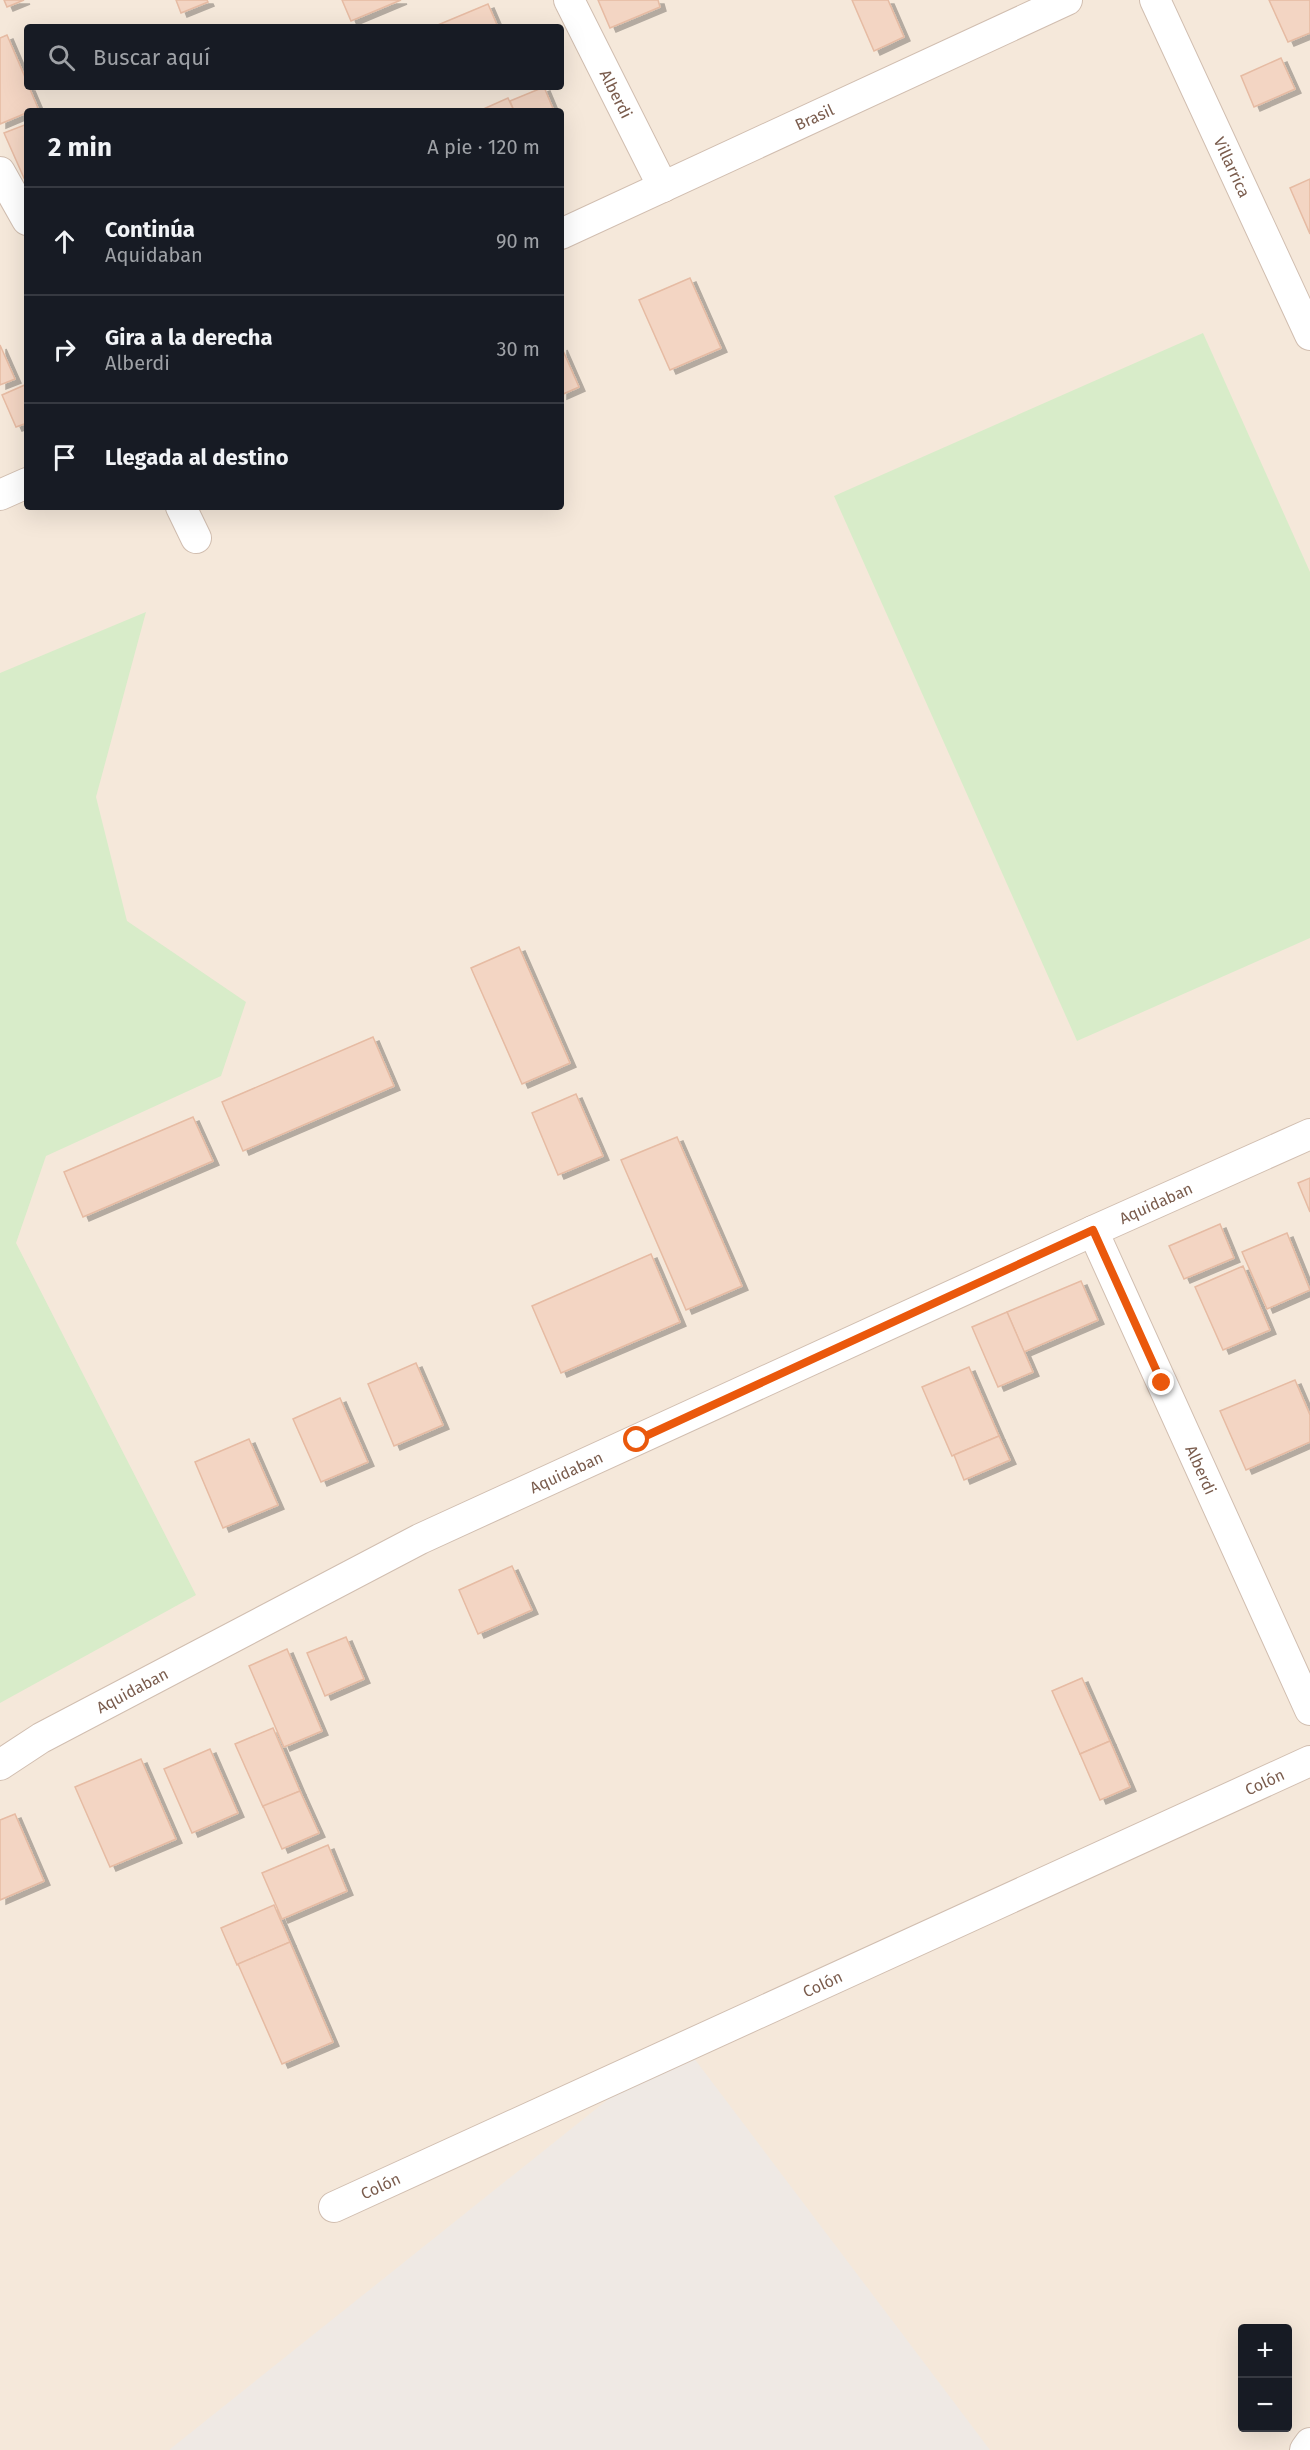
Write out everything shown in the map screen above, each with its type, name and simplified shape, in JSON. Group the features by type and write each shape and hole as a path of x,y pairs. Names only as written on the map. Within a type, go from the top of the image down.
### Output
{"street":[{"name":"Alberdi","path":"569,0 663,187"},
{"name":"Brasil","path":"564,233 1067,0"},
{"name":"Villarrica","path":"1155,0 1310,335"},
{"path":"0,172 24,215"},
{"path":"0,495 24,484"},
{"path":"182,510 196,538"},
{"name":"Aquidaban","path":"0,1765 40,1738 420,1539 1093,1230 1310,1134"},
{"name":"Alberdi","path":"1093,1230 1310,1710"},
{"name":"Colón","path":"334,2207 1310,1761"},
{"path":"1305,2450 1310,2443"}],"shaded area":[{"path":"0,0 1310,0 1310,2450 0,2450"},
{"path":"681,2041 990,2450 169,2450"}],"green space":[{"path":"1203,333 1310,572 1310,938 1077,1041 834,496"},
{"path":"146,612 96,797 127,921 246,1002 221,1076 46,1156 16,1243 196,1595 0,1703 0,673"}],"building":[{"path":"4,0 24,0 7,7"},
{"path":"176,0 207,0 208,2 181,13"},
{"path":"342,0 401,0 351,21"},
{"path":"598,0 658,0 660,7 610,28"},
{"path":"852,0 888,0 904,37 874,51"},
{"path":"1269,0 1310,0 1310,33 1288,42"},
{"path":"488,4 497,24 440,24"},
{"path":"7,35 24,75 24,90 30,90 38,108 24,108 24,114 0,124 0,38"},
{"path":"1281,58 1295,89 1254,107 1241,76"},
{"path":"537,90 545,90 553,108 513,108 510,101"},
{"path":"508,98 513,108 486,108"},
{"path":"24,125 24,178 4,133"},
{"path":"1310,179 1310,234 1290,188"},
{"path":"690,278 721,348 670,370 639,300"},
{"path":"0,345 15,379 0,385"},
{"path":"564,353 579,387 564,394"},
{"path":"24,385 24,424 16,427 2,395"},
{"path":"519,947 570,1063 522,1084 471,968"},
{"path":"373,1037 394,1086 243,1151 222,1102"},
{"path":"576,1094 603,1156 558,1175 532,1113"},
{"path":"193,1117 213,1161 83,1217 64,1172"},
{"path":"677,1137 742,1286 686,1310 621,1160"},
{"path":"1310,1178 1310,1212 1298,1183"},
{"path":"1220,1224 1234,1258 1184,1279 1169,1246"},
{"path":"1287,1233 1310,1290 1267,1309 1242,1252"},
{"path":"651,1254 680,1322 561,1373 532,1306"},
{"path":"1243,1266 1270,1330 1223,1350 1195,1287"},
{"path":"1081,1281 1098,1320 1024,1352 1007,1312"},
{"path":"1007,1312 1033,1372 998,1387 972,1327"},
{"path":"416,1363 443,1425 394,1446 368,1384"},
{"path":"969,1367 999,1436 952,1456 922,1387"},
{"path":"1295,1380 1310,1415 1310,1442 1246,1470 1220,1411"},
{"path":"340,1398 368,1462 321,1482 293,1419"},
{"path":"999,1436 1010,1460 964,1480 954,1455"},
{"path":"249,1439 278,1505 223,1528 195,1462"},
{"path":"512,1566 532,1610 478,1634 459,1590"},
{"path":"346,1637 364,1679 325,1696 307,1653"},
{"path":"287,1649 322,1731 284,1747 249,1666"},
{"path":"1082,1678 1110,1741 1080,1754 1052,1691"},
{"path":"273,1728 300,1791 263,1807 235,1744"},
{"path":"1110,1741 1130,1787 1100,1800 1080,1754"},
{"path":"210,1749 238,1813 192,1833 164,1769"},
{"path":"141,1759 176,1839 110,1867 75,1787"},
{"path":"300,1791 319,1833 282,1849 263,1806"},
{"path":"15,1814 44,1881 0,1900 0,1820"},
{"path":"328,1845 347,1891 282,1919 262,1873"},
{"path":"274,1905 290,1942 237,1965 221,1928"},
{"path":"290,1942 333,2042 282,2064 238,1964"}],"route":[{"path":"637,1440 1093,1230 1162,1383"}]}
